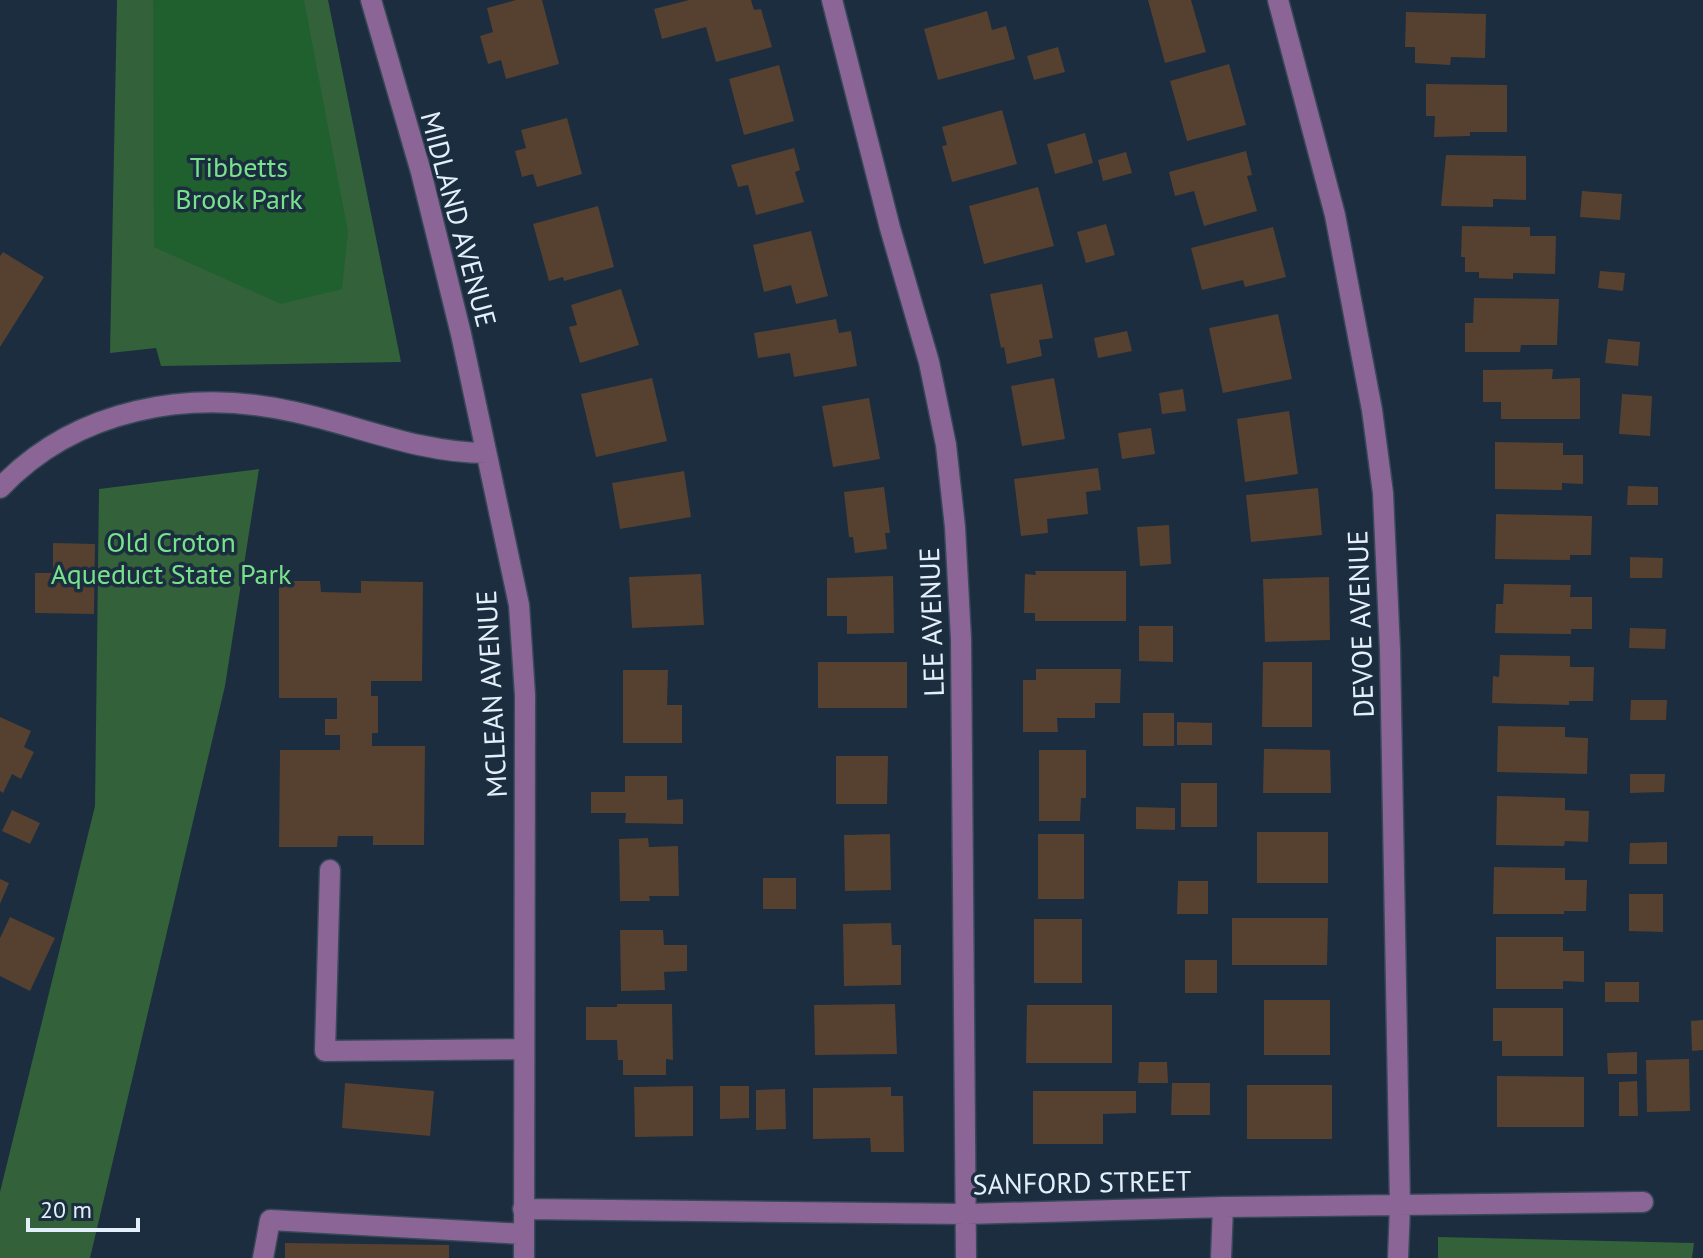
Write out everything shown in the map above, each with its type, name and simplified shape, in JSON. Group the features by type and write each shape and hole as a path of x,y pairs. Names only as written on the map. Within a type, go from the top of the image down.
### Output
{"street":[{"name":"MIDLAND AVENUE","path":"371,0 424,187 461,334 486,453"},
{"name":"LEE AVENUE","path":"832,0 890,228 929,362 946,445 955,527 961,639 966,1258"},
{"name":"DEVOE AVENUE","path":"1278,0 1335,215 1372,410 1383,493 1390,666 1400,1206 1398,1258"},
{"path":"0,488 34,458 88,426 138,409 201,401 268,406 444,451 486,453"},
{"name":"MCLEAN AVENUE","path":"486,453 519,605 523,662 524,1258"},
{"path":"330,870 325,1051 523,1049"},
{"name":"SANFORD STREET","path":"523,1209 967,1214 1223,1207 1643,1202"},
{"path":"1221,1258 1223,1207"},
{"path":"263,1258 270,1220 524,1234"}],"green space":[{"name":"Tibbetts Brook Park","path":"117,0 328,0 401,362 161,366 156,348 110,353"},
{"path":"153,0 304,0 348,232 342,289 281,304 154,247"},
{"name":"Old Croton Aqueduct State Park","path":"259,469 225,686 90,1258 0,1258 0,1192 95,806 99,489"},
{"path":"1438,1237 1694,1243 1692,1258 1438,1258"}],"building":[{"path":"516,0 542,0 559,64 506,79 501,60 488,64 480,36 493,32 487,8"},
{"path":"689,0 751,0 754,10 761,9 772,47 716,62 706,27 662,39 654,9"},
{"path":"1148,0 1191,0 1206,52 1165,63"},
{"path":"987,11 992,30 1006,26 1015,59 938,80 924,29"},
{"path":"1406,12 1486,14 1485,58 1451,57 1450,65 1415,63 1415,47 1405,47"},
{"path":"1058,47 1065,72 1034,80 1027,56"},
{"path":"1229,64 1246,125 1187,141 1170,81"},
{"path":"779,65 794,121 744,135 729,79"},
{"path":"1426,84 1507,85 1507,132 1470,132 1470,136 1434,137 1435,116 1426,116"},
{"path":"1002,110 1017,164 952,182 942,146 947,145 942,127"},
{"path":"567,118 582,174 537,187 533,174 522,177 515,151 526,148 521,130"},
{"path":"1085,133 1093,163 1055,174 1047,144"},
{"path":"794,148 800,170 795,172 804,202 756,215 748,185 738,187 731,165"},
{"path":"1246,151 1252,175 1247,176 1257,211 1204,226 1194,191 1175,196 1169,172"},
{"path":"1126,152 1132,173 1103,181 1098,160"},
{"path":"1446,155 1526,156 1526,200 1493,199 1493,207 1441,206"},
{"path":"1038,187 1054,246 984,264 969,206"},
{"path":"1582,191 1622,194 1620,220 1580,217"},
{"path":"598,206 614,267 564,281 563,277 549,281 533,224"},
{"path":"1106,224 1115,255 1086,263 1077,232"},
{"path":"1462,226 1530,227 1530,236 1556,236 1555,274 1513,273 1513,279 1479,278 1479,272 1465,272 1465,257 1461,257"},
{"path":"1273,227 1286,277 1245,287 1243,280 1202,290 1191,248"},
{"path":"811,231 828,296 796,304 791,285 764,292 753,245"},
{"path":"3,252 44,277 0,347 0,256"},
{"path":"1600,271 1625,273 1623,291 1598,288"},
{"path":"1042,284 1053,338 1039,340 1042,356 1007,364 990,294"},
{"path":"621,289 639,345 580,363 569,327 577,325 571,305"},
{"path":"1474,298 1559,299 1557,345 1521,345 1520,352 1465,352 1465,323 1473,323"},
{"path":"1278,314 1292,379 1223,393 1209,328"},
{"path":"836,319 839,333 851,331 857,366 794,377 790,353 758,358 754,333"},
{"path":"1127,331 1132,351 1098,358 1094,338"},
{"path":"1608,339 1640,342 1638,366 1605,363"},
{"path":"1553,369 1552,379 1580,378 1580,419 1501,419 1501,402 1483,402 1483,370"},
{"path":"652,378 667,441 596,457 581,394"},
{"path":"1054,378 1065,439 1022,446 1011,386"},
{"path":"1183,389 1186,411 1162,414 1159,393"},
{"path":"1622,394 1652,396 1650,436 1619,434"},
{"path":"869,398 880,459 833,467 822,406"},
{"path":"1289,411 1298,474 1245,482 1237,419"},
{"path":"1151,428 1155,454 1122,459 1118,433"},
{"path":"1495,442 1563,443 1563,455 1583,455 1583,484 1562,483 1562,490 1495,489"},
{"path":"1098,468 1101,490 1086,492 1088,514 1047,519 1048,533 1021,536 1014,479"},
{"path":"684,471 691,517 620,529 612,483"},
{"path":"1628,486 1658,487 1658,505 1627,505"},
{"path":"884,487 890,533 885,533 887,549 855,553 853,537 849,537 844,492"},
{"path":"1318,488 1322,535 1251,542 1246,495"},
{"path":"1496,514 1592,516 1591,555 1570,555 1570,560 1495,559"},
{"path":"1169,525 1171,564 1140,566 1137,527"},
{"path":"53,543 95,544 94,614 35,613 35,573 53,573"},
{"path":"1630,557 1663,558 1662,578 1630,578"},
{"path":"1035,571 1126,571 1126,621 1035,621 1035,613 1024,613 1025,574 1036,575"},
{"path":"701,574 704,625 632,628 629,577"},
{"path":"893,576 894,633 847,634 847,616 827,616 827,578"},
{"path":"1329,577 1330,640 1265,642 1263,579"},
{"path":"279,581 320,581 321,592 361,593 361,581 423,582 422,681 371,681 371,696 378,696 378,733 372,733 372,746 425,746 424,845 373,845 373,836 338,836 337,847 279,847 280,750 340,750 340,735 325,735 325,719 337,719 337,698 279,698"},
{"path":"1504,584 1571,585 1570,597 1592,597 1592,629 1571,629 1571,634 1495,633 1496,604 1503,604"},
{"path":"1139,626 1173,626 1173,662 1139,661"},
{"path":"1630,628 1666,629 1665,649 1629,648"},
{"path":"1500,655 1570,656 1570,667 1594,667 1593,701 1569,701 1569,705 1492,703 1493,676 1499,677"},
{"path":"818,662 907,662 907,708 818,708"},
{"path":"1263,662 1312,662 1312,727 1262,727"},
{"path":"1036,669 1121,669 1120,703 1095,703 1095,718 1057,718 1058,732 1023,732 1023,680 1036,680"},
{"path":"623,670 668,670 667,705 682,705 682,743 623,743"},
{"path":"1631,700 1667,700 1666,720 1630,720"},
{"path":"1143,713 1174,713 1174,746 1143,746"},
{"path":"0,717 31,731 24,747 34,752 21,779 12,774 3,793 0,791"},
{"path":"1177,722 1212,723 1212,745 1177,745"},
{"path":"1498,726 1565,727 1565,737 1588,738 1587,774 1497,772"},
{"path":"1264,749 1330,750 1331,793 1263,793"},
{"path":"1039,750 1086,750 1086,798 1081,798 1080,821 1039,821"},
{"path":"836,756 888,756 887,804 836,804"},
{"path":"1630,774 1665,774 1664,792 1630,793"},
{"path":"625,776 667,776 667,800 683,799 683,824 625,823 626,813 591,813 591,792 625,792"},
{"path":"1181,783 1217,783 1217,827 1181,827"},
{"path":"1497,796 1565,798 1565,810 1589,811 1588,842 1565,841 1564,846 1496,845"},
{"path":"1136,807 1175,808 1175,830 1136,829"},
{"path":"12,810 40,823 30,844 2,831"},
{"path":"1257,832 1328,832 1328,883 1257,883"},
{"path":"890,834 891,890 845,891 844,835"},
{"path":"1038,834 1084,834 1084,899 1038,899"},
{"path":"648,838 649,847 678,846 679,896 649,896 650,901 620,901 619,839"},
{"path":"1667,842 1667,864 1629,864 1630,843"},
{"path":"1494,867 1565,868 1565,880 1587,880 1586,911 1493,914"},
{"path":"763,878 796,878 796,909 763,909"},
{"path":"0,879 9,883 0,904"},
{"path":"1178,881 1208,881 1208,914 1177,914"},
{"path":"1629,894 1663,894 1663,932 1629,931"},
{"path":"10,917 55,938 30,991 0,976 0,938"},
{"path":"1232,918 1328,918 1327,965 1232,965"},
{"path":"1034,919 1082,919 1082,983 1034,983"},
{"path":"891,923 892,945 901,945 901,985 844,986 843,924"},
{"path":"620,930 663,930 664,945 687,945 687,971 664,972 665,990 621,991"},
{"path":"1496,937 1563,937 1563,951 1584,951 1584,982 1563,981 1563,989 1496,989"},
{"path":"1185,960 1217,960 1217,993 1185,993"},
{"path":"1605,982 1639,982 1639,1002 1605,1002"},
{"path":"1264,1000 1330,1000 1330,1055 1264,1055"},
{"path":"617,1004 672,1004 673,1060 666,1059 666,1075 623,1075 623,1060 618,1060 617,1040 586,1040 586,1007 617,1007"},
{"path":"895,1004 897,1054 815,1055 814,1005"},
{"path":"1027,1005 1112,1005 1112,1063 1026,1063"},
{"path":"1493,1008 1563,1008 1563,1056 1502,1056 1502,1041 1493,1041"},
{"path":"1703,1020 1703,1050 1692,1051 1691,1021"},
{"path":"1637,1052 1637,1074 1608,1074 1607,1053"},
{"path":"1689,1059 1690,1111 1647,1112 1646,1060"},
{"path":"1139,1062 1167,1062 1168,1083 1138,1083"},
{"path":"1497,1076 1584,1077 1584,1127 1497,1127"},
{"path":"1637,1081 1638,1116 1619,1116 1619,1082"},
{"path":"345,1083 434,1091 430,1136 342,1128"},
{"path":"1172,1083 1210,1083 1210,1115 1171,1115"},
{"path":"1247,1085 1332,1085 1332,1139 1247,1139"},
{"path":"693,1086 693,1136 635,1137 634,1087"},
{"path":"720,1086 749,1086 749,1118 720,1119"},
{"path":"891,1087 891,1096 903,1096 904,1152 871,1152 870,1138 813,1139 813,1088"},
{"path":"785,1089 786,1129 756,1130 756,1090"},
{"path":"1033,1091 1136,1091 1136,1113 1103,1114 1103,1144 1033,1144"},
{"path":"285,1243 449,1245 449,1258 285,1258"}]}
